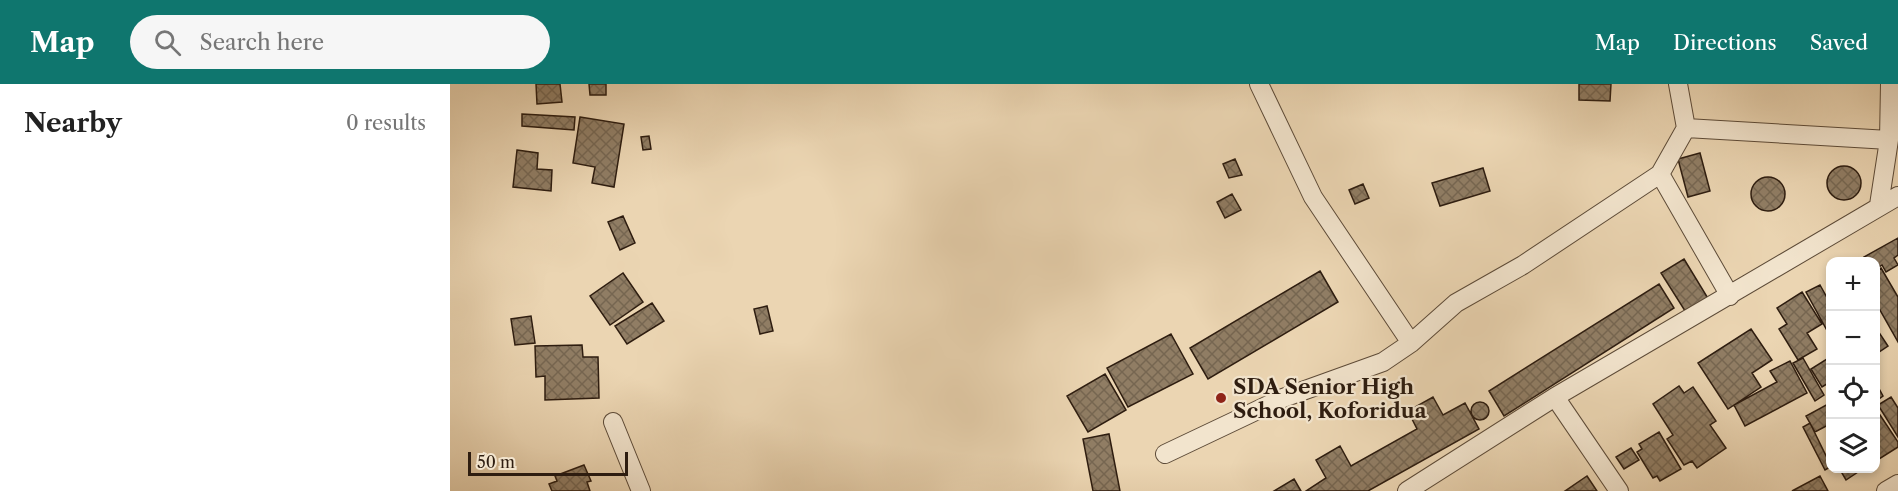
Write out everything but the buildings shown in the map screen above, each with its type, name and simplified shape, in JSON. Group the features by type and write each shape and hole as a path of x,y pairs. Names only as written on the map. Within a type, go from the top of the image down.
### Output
{"street":[{"path":"1259,84 1313,197 1411,343"},
{"path":"1165,454 1283,398 1383,362 1411,343 1456,303 1523,265 1660,174 1686,128 1678,84"},
{"path":"1879,205 1889,140 1890,84"},
{"path":"1686,128 1889,140"},
{"path":"1660,174 1730,296"},
{"path":"1407,491 1555,397 1730,296 1879,205 1898,196"},
{"path":"1555,397 1618,491"},
{"path":"613,422 641,491"},
{"path":"1886,491 1898,484"}],"place":[{"name":"SDA Senior High School, Koforidua","path":"1221,398"}]}
